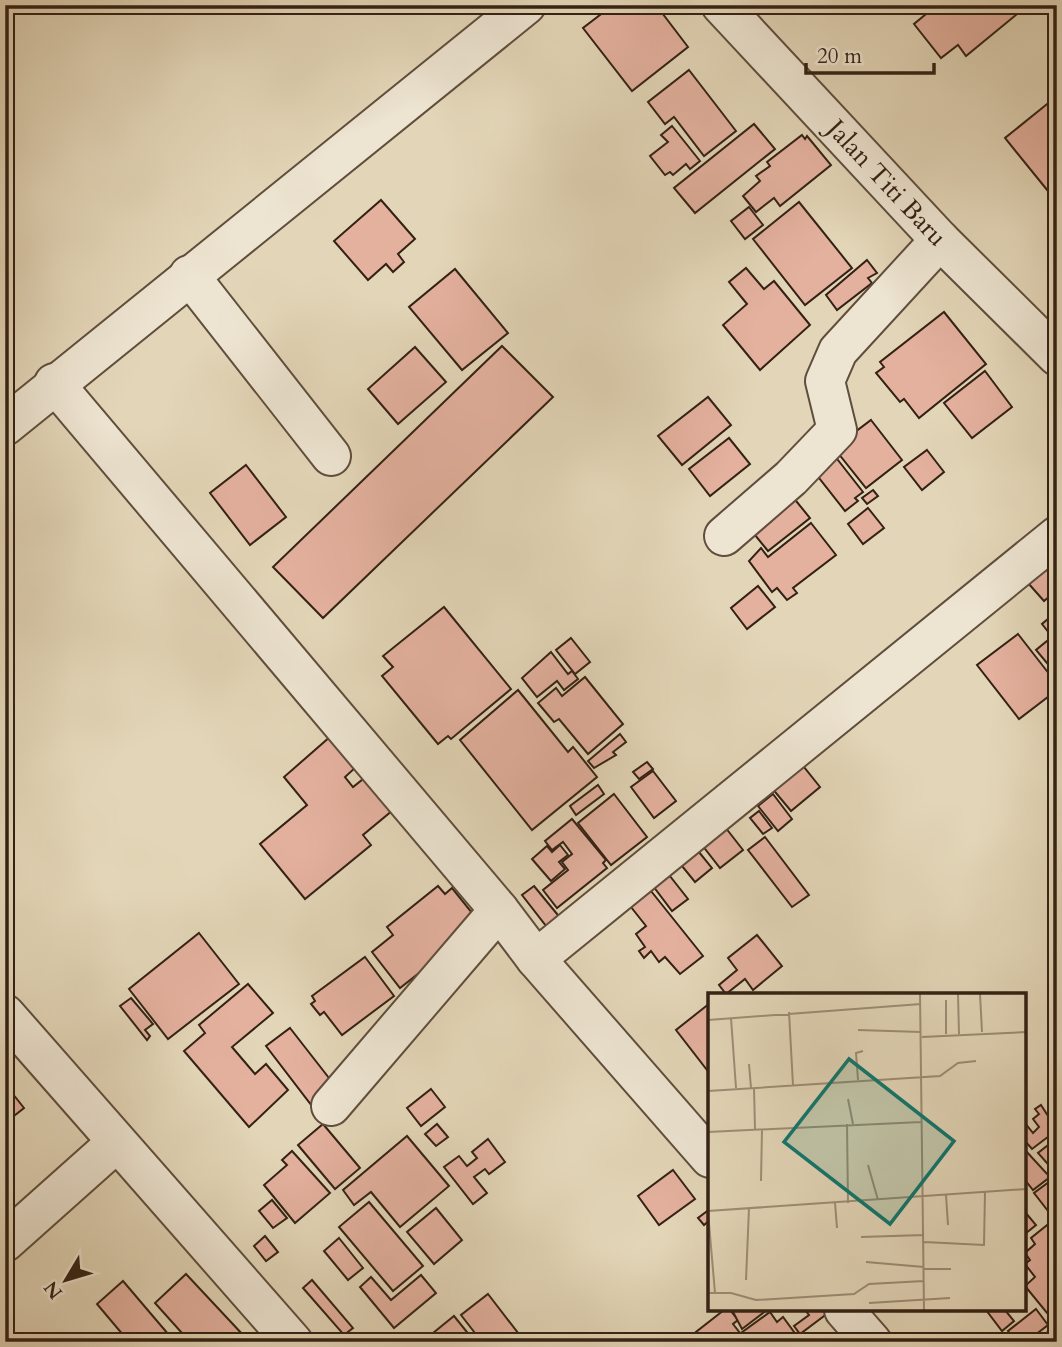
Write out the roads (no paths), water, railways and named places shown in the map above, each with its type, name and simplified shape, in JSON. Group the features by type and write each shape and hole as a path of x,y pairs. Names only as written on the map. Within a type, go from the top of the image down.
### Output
{"street":[{"path":"5,426 54,383 526,5"},
{"name":"Jalan Titi Baru","path":"721,5 940,240 1057,356"},
{"path":"724,536 791,478 837,430 825,381 838,351 940,240"},
{"path":"189,275 331,456"},
{"path":"54,383 499,910 536,959 708,1156"},
{"path":"536,959 1057,536"},
{"path":"331,1106 499,910"},
{"path":"5,1014 293,1342"},
{"path":"5,1242 116,1143"},
{"path":"846,1312 872,1342"}]}
